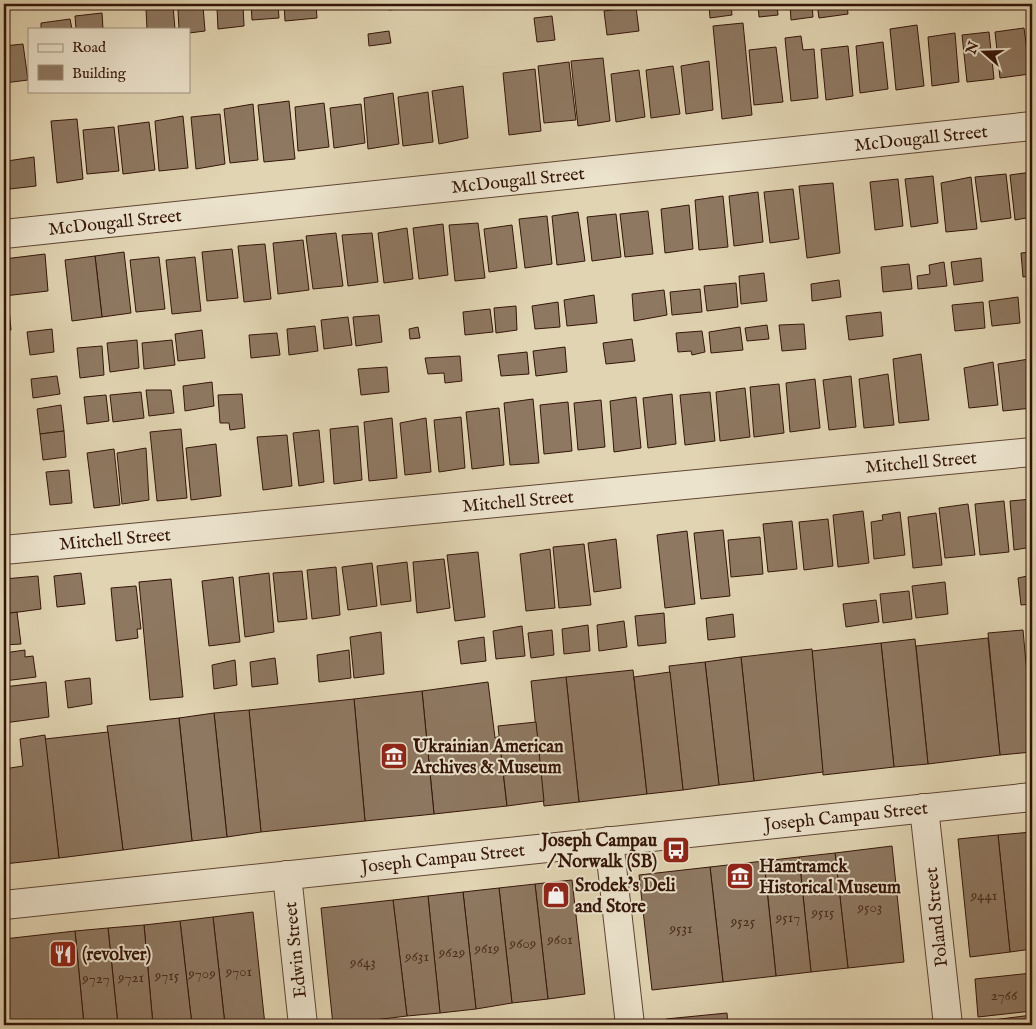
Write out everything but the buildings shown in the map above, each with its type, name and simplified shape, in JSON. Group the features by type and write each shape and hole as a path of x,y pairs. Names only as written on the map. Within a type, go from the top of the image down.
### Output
{"street":[{"name":"McDougall Street","path":"4,234 1032,126"},
{"name":"Mitchell Street","path":"4,550 1032,452"},
{"name":"Joseph Campau Street","path":"4,905 1032,796"},
{"name":"Poland Street","path":"924,808 948,1025"},
{"path":"610,841 630,1025"},
{"name":"Edwin Street","path":"287,875 303,1025"}],"place":[{"name":"Ukrainian American Archives & Museum","path":"394,756"},
{"name":"Joseph Campau / Norwalk (SB)","path":"676,850"},
{"name":"Hamtramck Historical Museum","path":"740,876"},
{"name":"Srodek's Deli and Store","path":"556,895"},
{"name":"(revolver)","path":"63,954"}]}
